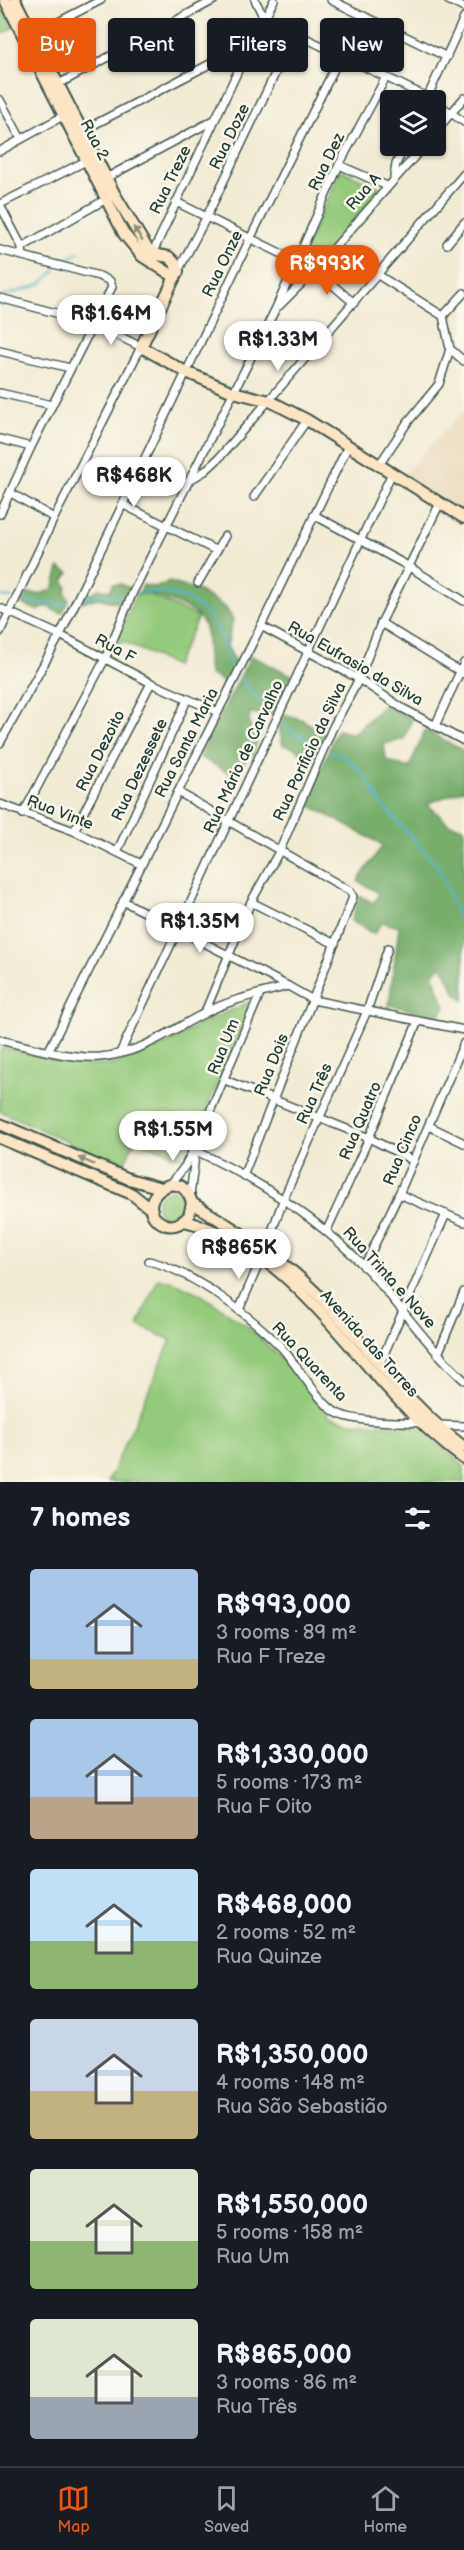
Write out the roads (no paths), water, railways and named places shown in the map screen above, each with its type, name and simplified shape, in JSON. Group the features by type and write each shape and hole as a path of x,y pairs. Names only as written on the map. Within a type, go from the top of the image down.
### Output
{"main road":[{"name":"Rua 2","path":"5,0 82,131 106,178 124,234 142,256 176,274"},
{"name":"Rua 2","path":"15,0 26,18"},
{"name":"Rua 2","path":"50,72 63,116 88,160 138,236 153,252"},
{"path":"153,252 173,261 176,274 141,347 186,372 233,392 270,401 307,420 464,518"},
{"name":"Avenida das Torres","path":"0,1124 129,1179 182,1188 191,1200 263,1255 314,1290 380,1363 399,1388 437,1425 464,1447"},
{"name":"Avenida das Torres","path":"0,1138 132,1194 152,1210 158,1220 164,1224 171,1226 184,1221 222,1234 263,1255 307,1297 421,1423 464,1459"},
{"path":"152,1210 153,1198 166,1186"},
{"path":"184,1221 189,1216 191,1200"}],"street":[{"path":"66,18 101,0"},
{"path":"55,86 214,0"},
{"path":"255,0 264,18"},
{"name":"Rua Treze","path":"264,18 274,0"},
{"path":"331,0 447,57"},
{"path":"448,0 464,8"},
{"path":"434,90 462,28 464,18"},
{"path":"82,131 207,66"},
{"name":"Rua Treze","path":"153,252 237,72"},
{"name":"Rua Doze","path":"176,274 206,218 276,72"},
{"name":"Rua Onze","path":"0,743 60,635 333,72"},
{"path":"376,72 411,90"},
{"name":"Rua Dez","path":"23,814 105,659 133,592 276,308 339,165 386,77"},
{"path":"446,119 464,98"},
{"path":"0,100 21,139"},
{"path":"446,109 464,122"},
{"path":"0,151 63,116"},
{"name":"Rua Treze","path":"106,178 215,120"},
{"path":"394,178 400,156"},
{"name":"Rua A","path":"276,308 315,270 415,156"},
{"path":"23,256 22,247 0,205 88,160"},
{"path":"339,165 387,186"},
{"path":"188,481 205,471 270,401 464,174"},
{"path":"22,247 111,196"},
{"path":"176,202 315,270 354,303"},
{"path":"447,244 464,222"},
{"path":"0,250 110,281 112,287 31,447 0,514"},
{"path":"164,256 187,251"},
{"path":"378,275 443,315 450,349 439,384 407,423 379,465"},
{"path":"443,315 464,292"},
{"path":"0,298 93,323 141,347 54,518 0,632"},
{"path":"450,349 464,361"},
{"path":"0,351 70,368"},
{"path":"0,393 52,405"},
{"path":"254,497 307,420"},
{"path":"0,439 31,447"},
{"name":"Rua Santa Maria","path":"49,1050 261,626 348,446"},
{"name":"Rua Mário de Carvalho","path":"120,1053 392,473"},
{"path":"11,492 54,518"},
{"name":"Rua Porificio da Silva","path":"205,1012 228,954 280,850 333,726 359,680 381,623 440,503"},
{"path":"122,504 215,550"},
{"path":"314,515 408,566 464,601"},
{"path":"198,583 225,536"},
{"name":"Rua F","path":"0,608 60,635 151,683 218,712"},
{"path":"381,623 462,673"},
{"name":"Rua Eufrasio da Silva","path":"261,626 359,680 402,708 464,741"},
{"path":"435,726 462,673 464,663"},
{"name":"Rua Dezoito","path":"74,831 151,683"},
{"name":"Rua Dezessete","path":"117,852 187,700"},
{"path":"178,792 280,850"},
{"name":"Rua Vinte","path":"0,804 74,831 141,864"},
{"name":"Rua Dois","path":"244,1174 352,897 350,891 280,850"},
{"path":"123,901 313,1000 464,1030"},
{"path":"252,902 335,944"},
{"name":"Rua Três","path":"239,1310 284,1198 368,1011 388,948"},
{"path":"0,1040 100,1057 151,1044 205,1012 240,998 288,986"},
{"name":"Rua Um","path":"166,1186 185,1166 195,1148 260,994"},
{"name":"Rua Quatro","path":"327,1230 418,1021"},
{"name":"Rua Cinco","path":"364,1267 414,1161 464,1042"},
{"path":"225,1080 369,1138 414,1161"},
{"path":"429,1126 464,1143"},
{"name":"Rua Um","path":"191,1200 195,1148"},
{"name":"Rua Trinta e Nove","path":"195,1148 284,1198 327,1230 364,1267 404,1311 438,1354 464,1380"},
{"path":"399,1194 464,1222"},
{"path":"380,1363 446,1214"},
{"name":"Rua Quarenta","path":"149,1261 160,1264 207,1288 239,1310 282,1348 336,1413 350,1417 421,1423"},
{"path":"438,1354 464,1292"},
{"path":"437,1425 464,1426"}],"waterway":[{"path":"61,263 79,252"},
{"path":"4,296 39,285 56,270"},
{"path":"136,593 173,595 196,605 214,622 235,672"},
{"path":"0,596 12,598"},
{"path":"79,600 92,596 126,596"},
{"path":"21,600 66,604"},
{"path":"240,679 259,700 271,707"},
{"path":"281,723 317,745"},
{"path":"331,752 344,756 364,774 381,803 439,868 458,917 464,924"}]}
